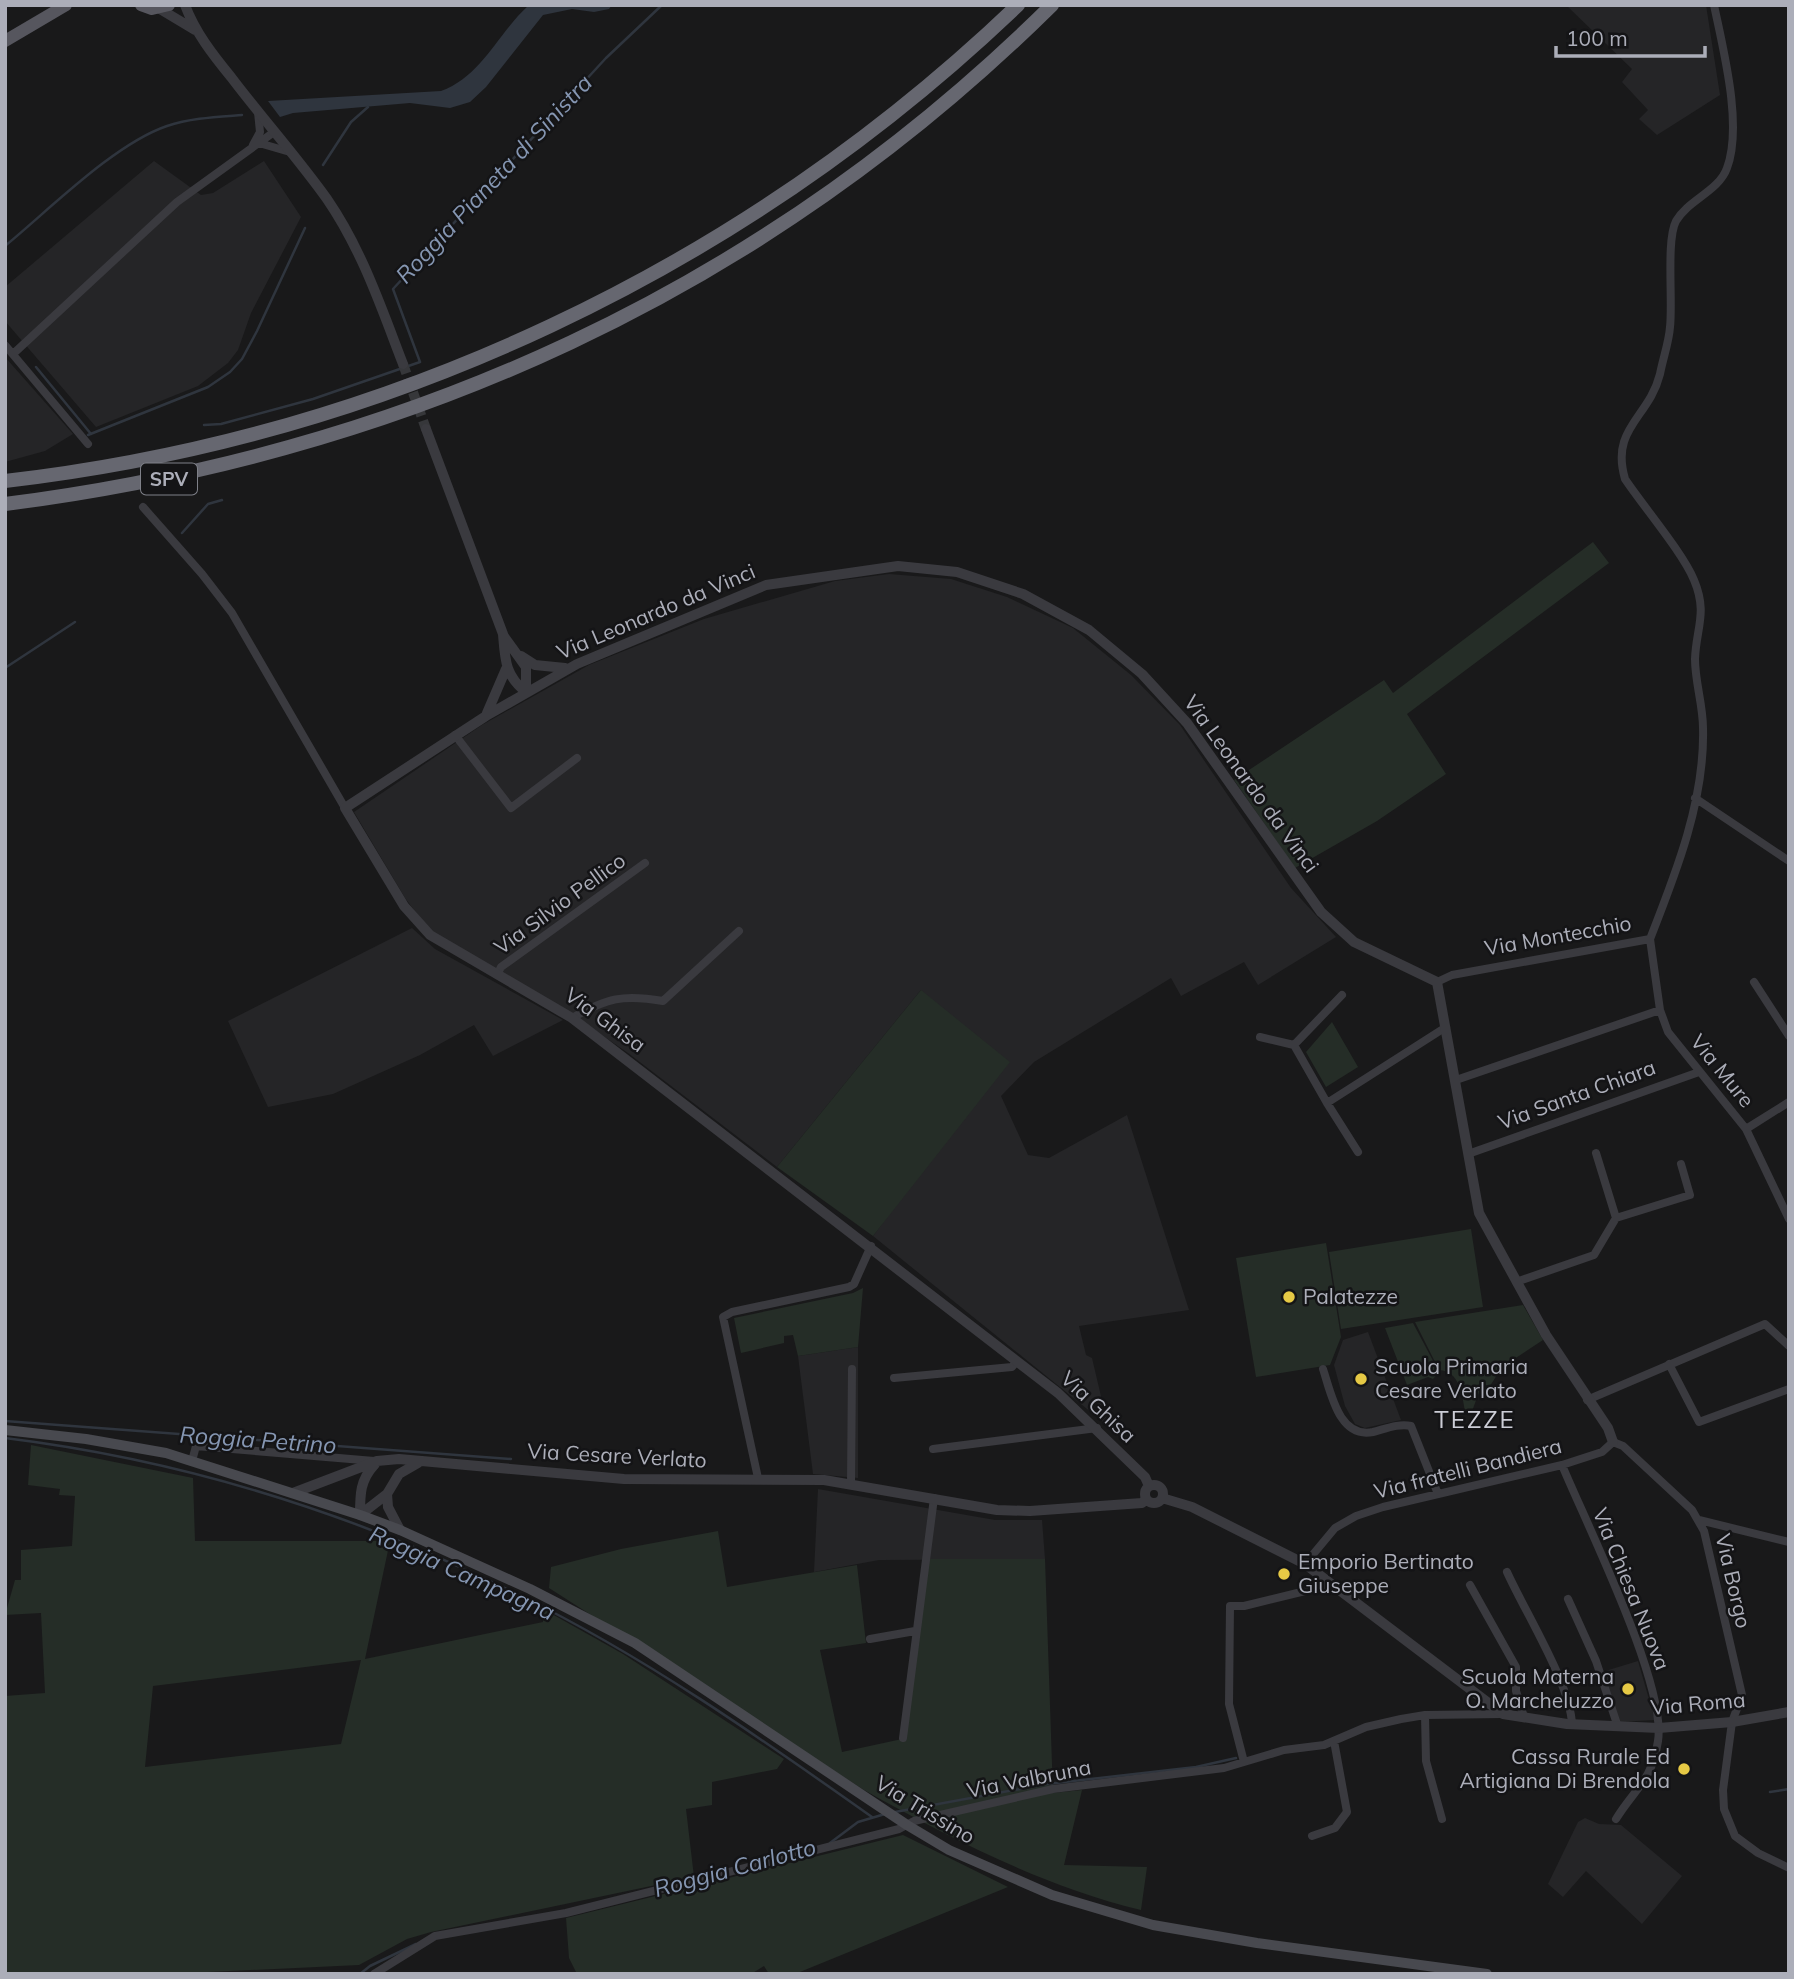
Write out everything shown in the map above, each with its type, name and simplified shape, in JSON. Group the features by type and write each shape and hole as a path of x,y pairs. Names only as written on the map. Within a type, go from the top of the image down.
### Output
{"highway":[{"name":"SPV","path":"5,481 149,459 320,416 404,388 572,318 685,257 775,201 853,146 942,75 1018,5"},
{"name":"SPV","path":"5,504 170,478 329,438 414,409 525,364 628,314 714,267 788,221 905,135 991,63 1052,5"}],"main road":[{"path":"5,41 66,5"},
{"path":"141,5 165,7"},
{"path":"5,1430 90,1440 166,1453 400,1530"},
{"name":"Via Trissino","path":"400,1530 530,1589 635,1643 907,1825 949,1850 1052,1895 1153,1925 1257,1943 1488,1974"}],"street":[{"path":"185,5 197,31 343,222 365,264 403,364"},
{"name":"Via Montecchio","path":"1437,982 1452,975 1650,939 1674,877 1702,765 1703,726 1695,657 1702,624 1700,599 1693,578 1625,479 1620,461 1621,444 1656,387 1662,363 1670,328 1675,223 1687,207 1708,191 1727,169 1732,129 1731,86 1714,5"},
{"path":"165,7 197,31"},
{"path":"255,146 260,132 258,112"},
{"path":"13,354 152,225 274,132"},
{"path":"255,146 290,152"},
{"path":"5,345 88,444"},
{"path":"426,429 503,634 506,669 515,684 526,692"},
{"name":"Via Ghisa","path":"143,507 202,574 252,645 384,876 417,922 445,946 572,1018 872,1246 1097,1428 1145,1477 1149,1486"},
{"name":"Via Leonardo da Vinci","path":"345,808 455,735 569,668 766,585 898,566 957,572 1023,594 1088,630 1142,674 1187,723 1321,912 1354,942 1437,982"},
{"path":"503,634 520,656 527,673 526,692"},
{"path":"520,656 535,665 569,668"},
{"path":"486,716 506,669"},
{"path":"455,735 511,808 577,758"},
{"path":"1695,798 1789,861"},
{"name":"Via Silvio Pellico","path":"496,975 501,967 645,863"},
{"path":"572,1018 616,998 635,996 663,1001 739,931"},
{"name":"Via Mure","path":"1650,939 1660,1010 1668,1032 1746,1129 1789,1219"},
{"path":"1437,982 1479,1213 1516,1282 1587,1400 1608,1428 1613,1443"},
{"path":"1754,982 1789,1036"},
{"path":"1294,1045 1342,995"},
{"path":"1456,1080 1660,1010"},
{"path":"1327,1103 1446,1027"},
{"path":"1260,1037 1294,1045 1358,1152"},
{"name":"Via Santa Chiara","path":"1468,1154 1699,1072"},
{"path":"1746,1129 1789,1102"},
{"path":"1596,1153 1616,1218"},
{"path":"1516,1282 1594,1255 1616,1218 1690,1195 1681,1164"},
{"path":"758,1478 723,1317 732,1312 849,1287 855,1284 872,1246"},
{"path":"1587,1400 1765,1324 1789,1346"},
{"path":"894,1378 1012,1367 1017,1361"},
{"path":"1669,1364 1699,1422 1789,1389"},
{"path":"851,1483 852,1369"},
{"path":"1323,1369 1344,1422 1351,1430 1366,1433 1411,1426 1438,1494"},
{"path":"933,1449 1097,1428"},
{"name":"Via fratelli Bandiera","path":"1305,1564 1335,1528 1356,1517 1383,1507 1562,1465 1602,1452 1613,1443"},
{"name":"Via Borgo","path":"1613,1443 1623,1446 1699,1520 1742,1695 1732,1722 1723,1798 1729,1828 1746,1845 1789,1868"},
{"name":"Via Cesare Verlato","path":"192,1461 196,1446 377,1461 399,1459 649,1480 758,1478 851,1483 997,1510 1099,1508 1142,1503 1146,1499 1156,1503 1162,1498"},
{"path":"360,1515 364,1476 377,1461"},
{"name":"Via Cesare Verlato","path":"293,1493 377,1461"},
{"path":"360,1515 387,1494 399,1474 422,1462"},
{"name":"Via Chiesa Nuova","path":"1562,1465 1640,1653 1655,1701 1659,1728"},
{"path":"1146,1499 1145,1490 1149,1486"},
{"name":"Via Cesare Verlato","path":"1149,1486 1160,1487 1162,1498"},
{"path":"387,1494 388,1507 400,1530"},
{"path":"903,1738 934,1498"},
{"name":"Via Cesare Verlato","path":"1162,1498 1192,1507 1305,1564 1481,1700 1503,1714"},
{"path":"1699,1520 1789,1542"},
{"path":"1507,1572 1564,1690 1572,1725"},
{"path":"1244,1762 1229,1704 1230,1606 1244,1606 1334,1584"},
{"path":"1470,1585 1516,1667 1516,1691 1524,1717"},
{"path":"1568,1599 1596,1661 1618,1727"},
{"path":"870,1639 915,1630"},
{"name":"Via Roma","path":"1401,1719 1425,1715 1503,1714 1572,1725 1659,1728 1732,1722 1789,1712"},
{"path":"1425,1715 1426,1761 1442,1819"},
{"name":"Via Valbruna","path":"374,1974 435,1936 566,1913 914,1821 1053,1789 1224,1768 1334,1741 1366,1727 1401,1719"},
{"path":"1616,1819 1645,1783 1659,1728"},
{"path":"1312,1836 1335,1828 1348,1812 1334,1741"}],"shaded area":[{"path":"529,5 612,5 609,9 594,12 572,9 543,15 486,87 470,102 450,108 410,103 293,113 280,117 268,101 441,91 468,75"},
{"path":"1566,5 1706,5 1720,95 1657,135 1639,119 1648,110 1622,82 1632,69"},
{"path":"154,161 201,195 213,193 264,161 301,217 251,313 238,350 228,363 198,386 96,427 5,321 5,287"},
{"path":"5,357 73,434 45,451 5,462"},
{"path":"1593,542 1609,563 1407,714 1446,774 1377,821 1295,868 1234,780 1384,680 1393,693"},
{"path":"889,574 951,579 1007,597 1073,628 1131,675 1180,725 1291,888 1336,937 1258,985 1244,962 1181,996 1171,978 1034,1062 1001,1096 1028,1155 1049,1158 1127,1115 1189,1310 1079,1326 1086,1355 1092,1358 1108,1426 873,1236 976,1099 921,990 777,1167 628,1053 571,1014 448,944 427,927 405,898 354,812 482,725 589,665 704,619 835,581"},
{"path":"412,928 435,949 563,1020 493,1056 474,1025 420,1055 333,1094 268,1107 228,1021"},
{"path":"921,990 1010,1062 873,1236 777,1167"},
{"path":"1332,1022 1358,1067 1326,1087 1306,1052"},
{"path":"1471,1229 1483,1307 1341,1329 1329,1252"},
{"name":"Palatezze","path":"1326,1243 1341,1337 1330,1365 1256,1377 1236,1258"},
{"path":"863,1288 858,1347 798,1356 793,1335 784,1336 784,1343 741,1353 734,1318 853,1293"},
{"path":"1523,1305 1543,1340 1502,1367 1490,1386 1482,1384 1471,1414 1465,1411 1456,1379 1446,1371 1439,1370 1415,1322"},
{"path":"1413,1323 1439,1372 1433,1379 1428,1377 1407,1385 1385,1328"},
{"name":"Scuola Primaria Cesare Verlato","path":"1368,1332 1401,1420 1365,1428 1355,1424 1345,1406 1334,1365 1343,1340"},
{"path":"858,1347 858,1478 813,1474 798,1356"},
{"path":"31,1445 193,1478 195,1541 390,1541 365,1659 543,1622 543,1609 623,1654 784,1759 777,1769 712,1782 712,1805 686,1809 694,1877 431,1932 407,1939 359,1965 166,1974 5,1974 5,1696 45,1693 41,1613 5,1615 15,1580 21,1580 21,1550 72,1546 75,1496 59,1495 60,1489 28,1485","holes":["361,1660 341,1744 145,1767 153,1686"]},
{"path":"818,1489 995,1520 1042,1520 1045,1559 879,1560 814,1572"},
{"path":"718,1531 727,1587 857,1565 866,1643 820,1650 842,1752 902,1739 927,1559 1045,1559 1053,1793 1082,1790 1064,1865 1147,1867 1141,1910 1068,1888 1033,1874 964,1843 897,1808 864,1790 549,1588 551,1567 621,1549"},
{"name":"Scuola Materna O. Marcheluzzo","path":"1638,1661 1655,1720 1618,1722 1602,1672"},
{"path":"1585,1818 1599,1824 1621,1825 1682,1876 1642,1924 1586,1871 1563,1897 1548,1884 1578,1822"},
{"path":"903,1835 1008,1887 795,1974 769,1974 764,1966 751,1974 577,1974 569,1958 566,1918"}],"waterway":[{"name":"Roggia Pianeta di Sinistra","path":"204,425 221,424 313,399 420,362 393,289 606,58 662,5"},
{"path":"323,165 351,122 368,107"},
{"path":"5,246 104,162 147,135 185,121 242,115"},
{"path":"88,435 208,387 230,372 242,359 257,331 305,228"},
{"name":"Roggia Pianeta di Sinistra","path":"36,367 91,434"},
{"name":"Roggia Pianeta di Sinistra","path":"182,533 208,504 222,500"},
{"name":"Roggia Pianeta di Sinistra","path":"5,668 75,622"},
{"name":"Roggia Petrino","path":"5,1421 511,1459"},
{"name":"Roggia Campagna","path":"5,1438 72,1448 204,1476 333,1516 458,1566 565,1619 656,1671 872,1817"},
{"name":"Roggia Carlotto","path":"895,1812 1047,1784 1196,1767 1236,1758"},
{"path":"1770,1792 1789,1789"},
{"name":"Roggia Carlotto","path":"830,1843 858,1822 885,1814"},
{"name":"Roggia Carlotto","path":"360,1974 370,1966 416,1944"}],"tunnel":[{"path":"403,364 426,429"}],"place":[{"name":"Palatezze","path":"1289,1297"},
{"name":"Scuola Primaria Cesare Verlato","path":"1361,1379"},
{"name":"Emporio Bertinato Giuseppe","path":"1284,1574"},
{"name":"Scuola Materna O. Marcheluzzo","path":"1628,1689"},
{"name":"Cassa Rurale Ed Artigiana Di Brendola","path":"1684,1769"}],"district":[{"name":"TEZZE","path":"1475,1420"}]}
